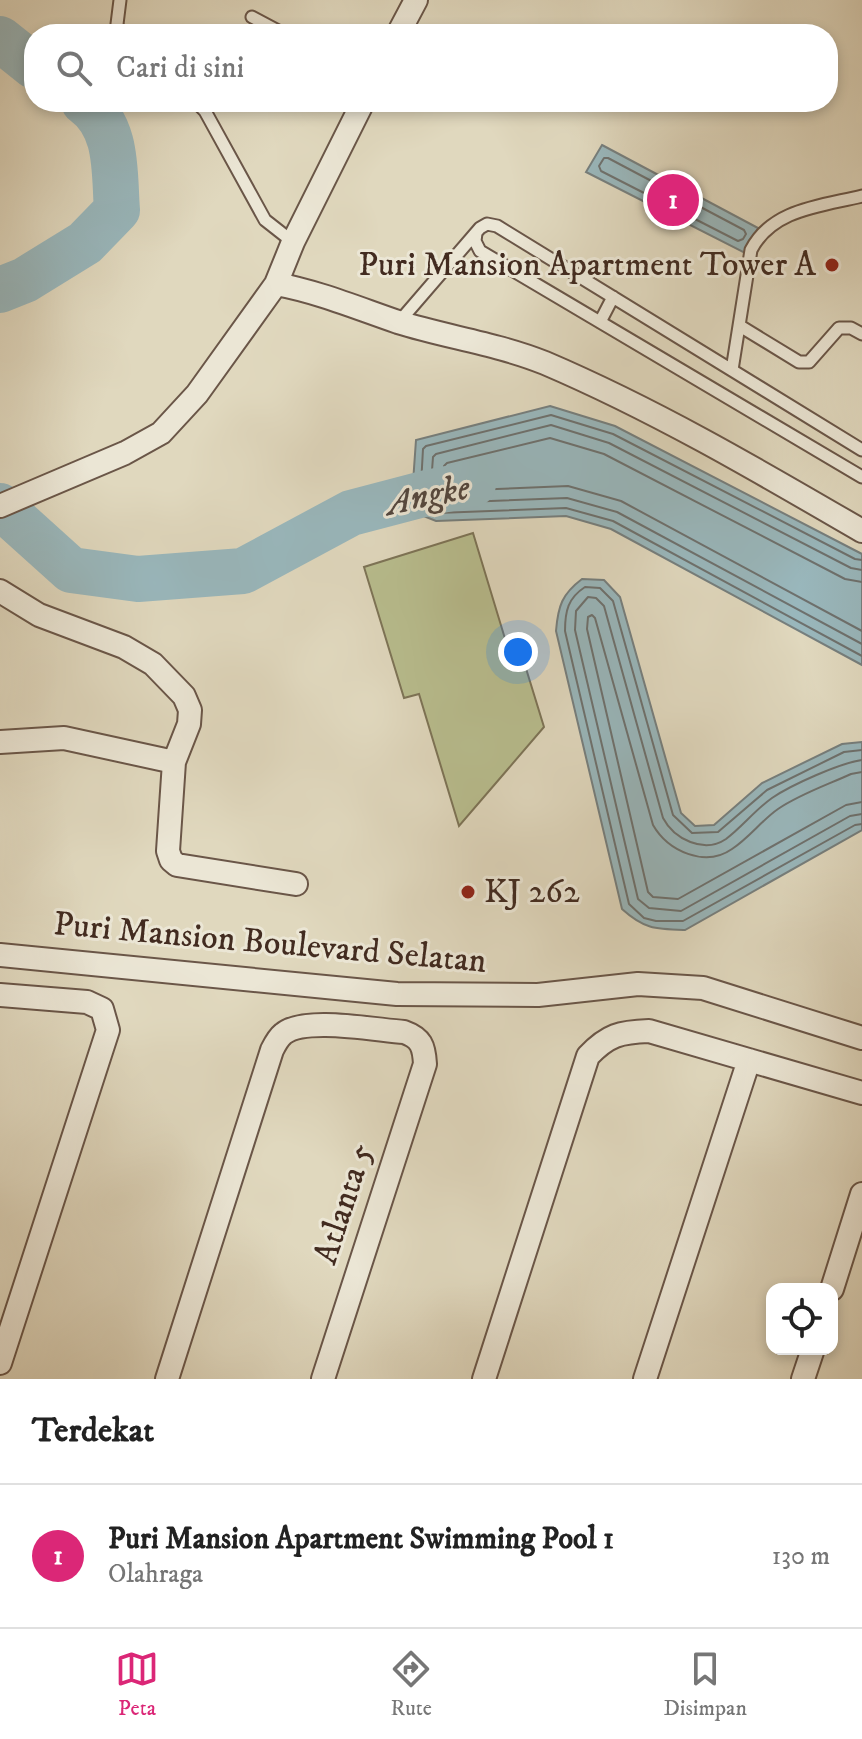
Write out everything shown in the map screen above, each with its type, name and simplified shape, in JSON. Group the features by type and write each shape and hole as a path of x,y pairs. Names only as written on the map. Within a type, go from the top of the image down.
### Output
{"street":[{"path":"403,24 416,0"},
{"path":"0,506 125,453 161,433 197,394 276,284 293,242 358,112"},
{"path":"276,284 313,291 399,322 542,362 756,469 862,531"},
{"path":"0,591 39,615 124,647 153,664 184,696 190,710 189,724 174,762 168,851 171,860 177,865 296,884"},
{"path":"0,742 64,738 174,762"},
{"name":"Puri Mansion Boulevard Selatan","path":"0,955 397,994 538,995 638,984 703,988 862,1038"},
{"path":"0,995 87,1002 102,1009 108,1030 0,1363"},
{"name":"Atlanta 5","path":"167,1379 272,1050 280,1035 291,1028 310,1025 404,1032 417,1036 425,1048 425,1064 323,1379"},
{"path":"484,1379 588,1056 604,1040 626,1032 649,1031 862,1093"},
{"path":"645,1379 749,1060"},
{"path":"834,1283 862,1194"},
{"path":"803,1379 811,1355"}],"lane":[{"path":"117,24 120,0"},
{"path":"252,17 265,24"},
{"path":"206,112 265,220 293,242"},
{"path":"732,370 751,250 768,227 788,215 862,196"},
{"path":"399,322 476,233 487,224 497,226 862,450"},
{"path":"476,233 475,241 480,251 862,477"},
{"path":"600,322 613,297"},
{"path":"740,326 799,362 809,362 839,328 851,328 862,334"}],"green space":[{"path":"473,533 513,665 524,662 544,727 459,826 419,694 404,698 364,567"}],"water":[{"path":"602,145 758,228 745,253 586,172"},
{"path":"550,406 615,426 862,554 862,665 611,529 566,516 436,521 411,511 416,440"},
{"path":"582,579 604,580 620,597 681,813 695,826 714,825 762,783 842,744 862,742 862,830 685,930 650,927 622,909 556,631 562,601"}],"waterway":[{"name":"Angke","path":"0,39 24,58"},
{"name":"Angke","path":"0,290 25,280 85,243 117,210 109,137 95,112"},
{"name":"Angke","path":"0,506 71,570 138,579 243,571 351,513 473,484"}],"place":[{"name":"Puri Mansion Apartment Swimming Pool 1","path":"673,200"},
{"name":"Puri Mansion Apartment Tower A","path":"832,265"},
{"name":"KJ 262","path":"468,892"}]}
